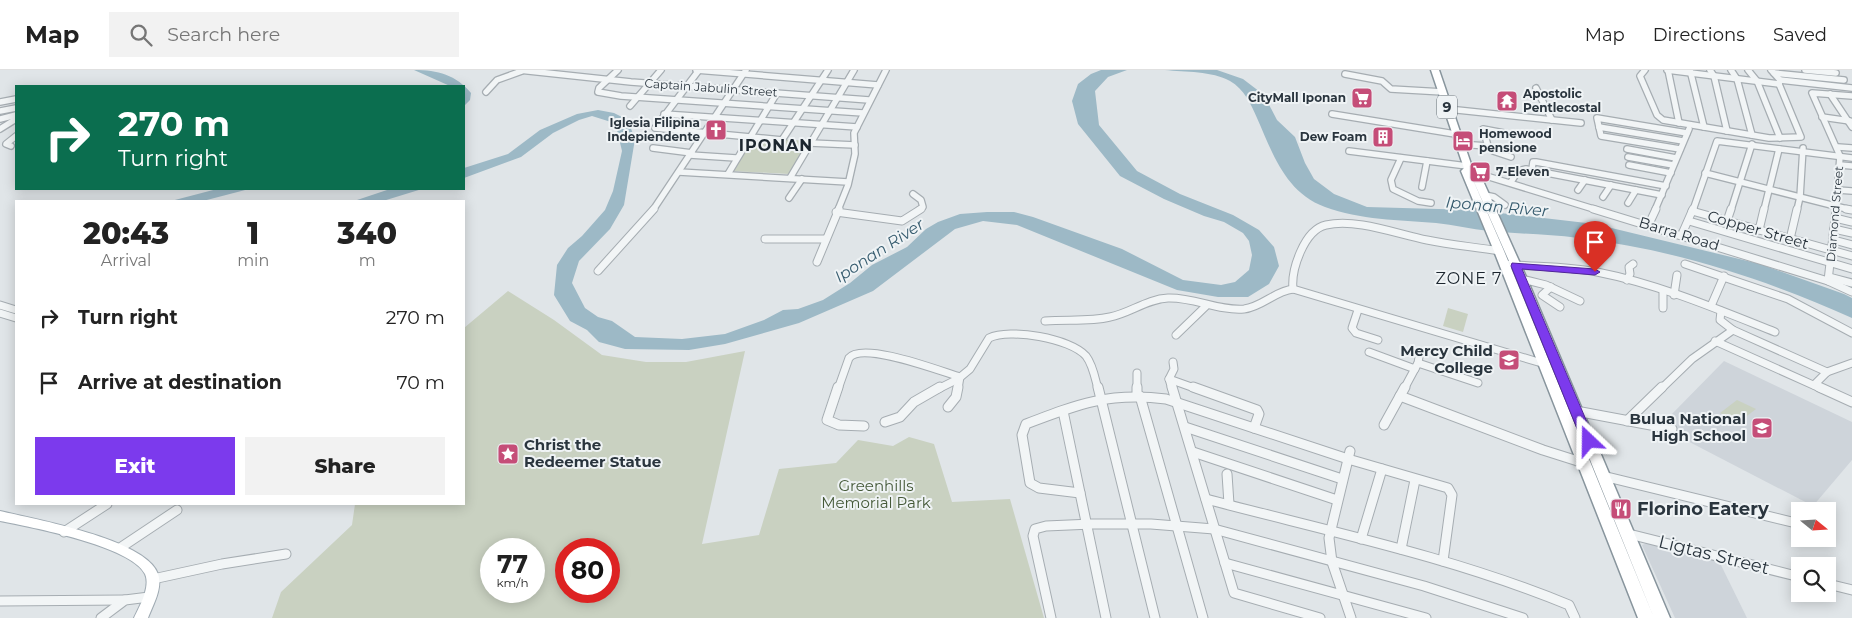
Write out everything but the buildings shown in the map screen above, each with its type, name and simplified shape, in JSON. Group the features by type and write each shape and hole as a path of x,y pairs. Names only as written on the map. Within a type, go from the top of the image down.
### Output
{"highway":[{"name":"9","path":"1435,70 1458,144 1510,265 1545,364 1646,618"},
{"name":"9","path":"1481,197 1491,208 1500,243"},
{"name":"9","path":"1510,265 1522,279 1662,618"}],"main road":[{"path":"0,516 120,548 144,561 152,573 153,579 150,597 141,618"}],"street":[{"path":"486,92 497,80 520,70"},
{"name":"Captain Jabulin Street","path":"520,70 650,84 869,100"},
{"path":"618,70 598,92 637,97 863,113"},
{"path":"630,106 662,70"},
{"path":"693,70 745,72 878,85"},
{"path":"699,70 664,114 656,126 656,130 782,140 828,70"},
{"path":"790,178 854,70"},
{"path":"817,262 848,182 856,145 853,137 869,100 886,70"},
{"path":"1645,70 1640,76 1659,118 1752,135 1780,138 1802,136 1773,72"},
{"path":"1679,123 1668,70 1690,71 1757,81 1852,88"},
{"path":"1710,70 1714,76 1727,131"},
{"path":"1731,70 1737,79 1752,135"},
{"path":"1748,70 1757,81 1780,138"},
{"path":"1805,70 1834,72 1852,88"},
{"path":"1690,71 1704,127"},
{"path":"598,271 643,222 745,72"},
{"path":"1773,72 1844,80"},
{"path":"1345,74 1382,82 1390,89 1442,92"},
{"path":"1536,88 1552,120"},
{"path":"728,174 777,93"},
{"name":"Diamond Street","path":"1829,279 1834,240 1840,156 1838,147 1812,93 1830,94"},
{"path":"1830,94 1852,96"},
{"path":"1830,94 1850,121 1852,127"},
{"path":"0,102 15,99"},
{"path":"0,111 15,108"},
{"path":"1448,109 1581,123"},
{"path":"664,114 857,128"},
{"path":"1332,114 1373,123 1455,134"},
{"path":"0,119 15,117"},
{"path":"1822,117 1850,121"},
{"path":"2,128 15,118"},
{"path":"1680,149 1600,136 1597,118 1686,133"},
{"path":"1649,224 1691,125"},
{"path":"1599,127 1684,141"},
{"path":"1504,133 1483,129 1488,146 1492,151 1511,156"},
{"path":"0,143 9,144 15,137"},
{"path":"1682,234 1689,222 1717,141 1752,144 1779,149 1803,149 1852,158"},
{"path":"810,143 856,145"},
{"path":"1458,144 1488,146"},
{"path":"1727,221 1738,182 1752,144"},
{"path":"1838,147 1852,148"},
{"path":"652,148 736,158"},
{"path":"1627,149 1676,158"},
{"path":"1759,230 1779,149"},
{"path":"1790,239 1800,197 1803,149"},
{"name":"Barra Road","path":"1349,151 1468,169 1829,279 1852,292"},
{"path":"1401,158 1392,180 1394,189 1409,197 1431,203"},
{"path":"1628,158 1673,165"},
{"path":"1422,187 1427,162"},
{"path":"1532,170 1534,162 1536,162 1666,186"},
{"path":"1629,165 1671,173"},
{"path":"1840,165 1852,166"},
{"path":"1642,167 1643,181"},
{"path":"1511,182 1518,171 1532,170 1662,195"},
{"path":"678,172 848,182"},
{"path":"1705,174 1852,210"},
{"path":"788,198 802,179"},
{"path":"1578,190 1585,180"},
{"path":"1604,197 1611,185"},
{"path":"1628,203 1636,190"},
{"path":"1838,190 1852,191"},
{"path":"836,212 904,221 924,208 921,200 913,194"},
{"path":"1481,197 1494,197 1505,205"},
{"name":"Copper Street","path":"1692,211 1852,256"},
{"path":"1835,218 1852,222"},
{"path":"1689,222 1852,269"},
{"path":"1294,289 1292,277 1301,249 1317,230 1325,225 1365,225 1428,240 1500,243"},
{"path":"1834,229 1852,233"},
{"path":"765,239 826,239"},
{"path":"1834,240 1852,245"},
{"path":"1627,280 1630,274 1629,267 1633,264"},
{"path":"1686,264 1796,302 1852,333"},
{"path":"1510,265 1584,270 1627,280 1712,306 1775,332"},
{"path":"1674,295 1677,275"},
{"path":"1712,306 1724,276"},
{"path":"1522,279 1551,287 1580,301"},
{"path":"1829,279 1852,283"},
{"path":"1551,287 1542,296 1545,300 1560,307"},
{"path":"1045,320 1112,316 1152,300 1165,298 1179,298 1206,306 1225,309 1252,308 1267,302 1285,290 1294,289 1358,310 1545,364"},
{"path":"1663,292 1663,308"},
{"path":"0,305 15,310"},
{"path":"1176,336 1206,306"},
{"path":"1358,310 1352,328 1356,333 1378,340"},
{"path":"1721,310 1720,320 1733,330 1828,372"},
{"path":"0,313 12,317"},
{"path":"0,320 12,317"},
{"path":"1627,421 1692,359 1733,330"},
{"path":"885,422 898,420 914,402 960,377 970,369 983,345 993,336 1024,335 1050,340 1081,351 1088,358 1092,369 1154,618"},
{"path":"1715,341 1852,402"},
{"path":"1384,425 1416,366 1420,351"},
{"path":"1369,352 1478,383"},
{"path":"864,426 830,424 827,420 848,360 852,354 872,354 960,377"},
{"path":"1173,362 1174,369 1170,379 1175,401 1193,452 1234,593 1320,618"},
{"path":"1814,385 1828,372 1852,363"},
{"path":"1137,373 1139,396 1175,525 1206,617"},
{"path":"948,407 959,390 960,377"},
{"path":"1170,379 1257,410 1259,414 1254,428"},
{"path":"1080,493 1039,488 1030,483 1027,478 1023,427 1030,422 1063,411 1079,403 1099,399 1139,396 1175,401 1254,428 1349,455 1382,469 1444,487 1451,491 1443,561"},
{"path":"1400,396 1543,450 1584,463"},
{"path":"1063,411 1106,618"},
{"path":"1576,411 1672,429"},
{"path":"1185,426 1342,479"},
{"path":"1193,452 1336,500"},
{"path":"1349,455 1329,530 1332,562 1351,618"},
{"path":"1361,538 1382,469"},
{"path":"1227,474 1228,504"},
{"path":"1603,476 1791,522"},
{"path":"1401,550 1415,480"},
{"path":"1206,499 1361,538 1443,561 1533,590 1561,601 1570,607 1575,618"},
{"path":"64,532 105,505"},
{"path":"120,548 177,510"},
{"path":"1051,618 1033,532 1042,526 1086,525 1175,525 1214,529 1424,586 1523,618"},
{"name":"Ligtas Street","path":"1611,530 1791,575"},
{"path":"153,579 222,564 286,554"},
{"path":"1225,563 1344,594 1426,618"},
{"path":"1836,586 1852,590"},
{"path":"0,601 125,600 150,597"},
{"path":"101,618 125,600"}],"shaded area":[{"name":"Bulua National High School","path":"1724,361 1852,422 1852,460 1816,502 1805,502 1674,434 1667,419"},
{"path":"1650,542 1718,559 1747,618 1675,618 1642,545"}],"green space":[{"path":"752,137 808,141 789,174 732,171"},
{"name":"Greenhills Memorial Park","path":"508,291 554,320 602,355 646,362 686,362 745,351 702,544 759,535 779,469 836,463 858,440 893,446 909,437 934,444 952,502 1010,499 1044,618 272,618 281,592 352,525 355,505 465,505 465,327"},
{"path":"1448,308 1468,314 1463,332 1443,326"},
{"path":"1737,400 1756,409 1739,422 1720,413"}],"water":[{"path":"414,70 439,73 463,85 448,85"},
{"path":"1101,70 1127,70 1108,77 1095,91 1099,125 1137,171 1180,194 1233,215 1259,230 1274,247 1279,266 1269,284 1248,297 1218,297 1177,290 1017,225 983,221 955,229 873,291 799,323 725,344 689,350 625,349 599,342 587,330 570,321 554,295 557,265 568,248 582,236 605,210 613,191 622,151 617,130 611,122 592,116 579,120 553,133 521,157 465,178 465,168 508,154 540,130 577,114 598,110 614,113 624,118 630,126 635,139 624,205 610,229 579,261 572,283 585,308 598,317 612,321 635,337 682,339 725,334 764,320 783,310 798,309 823,300 850,283 872,265 907,247 926,229 938,222 960,214 1014,212 1122,249 1183,280 1221,285 1235,282 1249,270 1252,255 1249,241 1243,233 1224,222 1204,216 1164,199 1120,176 1078,124 1072,101 1078,84 1091,74"},
{"path":"1165,70 1217,70 1243,79 1264,95 1277,120 1295,137 1305,163 1314,179 1334,194 1367,207 1474,210 1595,224 1760,264 1844,294 1852,298 1852,318 1752,278 1649,250 1567,237 1489,231 1436,223 1366,217 1325,207 1311,200 1290,182 1275,158 1250,102 1235,84 1215,75"},
{"path":"465,87 471,93 470,100 465,105"},
{"path":"213,190 245,190 207,200 175,200"},
{"path":"387,190 419,190 386,200 357,200"}],"place":[{"name":"CityMall Iponan","path":"1362,98"},
{"name":"Apostolic Pentlecostal","path":"1507,101"},
{"name":"Iglesia Filipina Indepiendente","path":"716,130"},
{"name":"Dew Foam","path":"1383,137"},
{"name":"Homewood pensione","path":"1463,141"},
{"name":"7-Eleven","path":"1480,172"},
{"name":"Mercy Child College","path":"1509,360"},
{"name":"Bulua National High School","path":"1762,428"},
{"name":"Christ the Redeemer Statue","path":"508,454"},
{"name":"Florino Eatery","path":"1621,509"}],"district":[{"name":"IPONAN","path":"776,145"},
{"name":"ZONE 7","path":"1469,278"}],"route":[{"path":"1589,441 1516,266 1595,272"}],"water label":[{"name":"Iponan River","path":"1497,206"},
{"name":"Iponan River","path":"879,250"}]}
